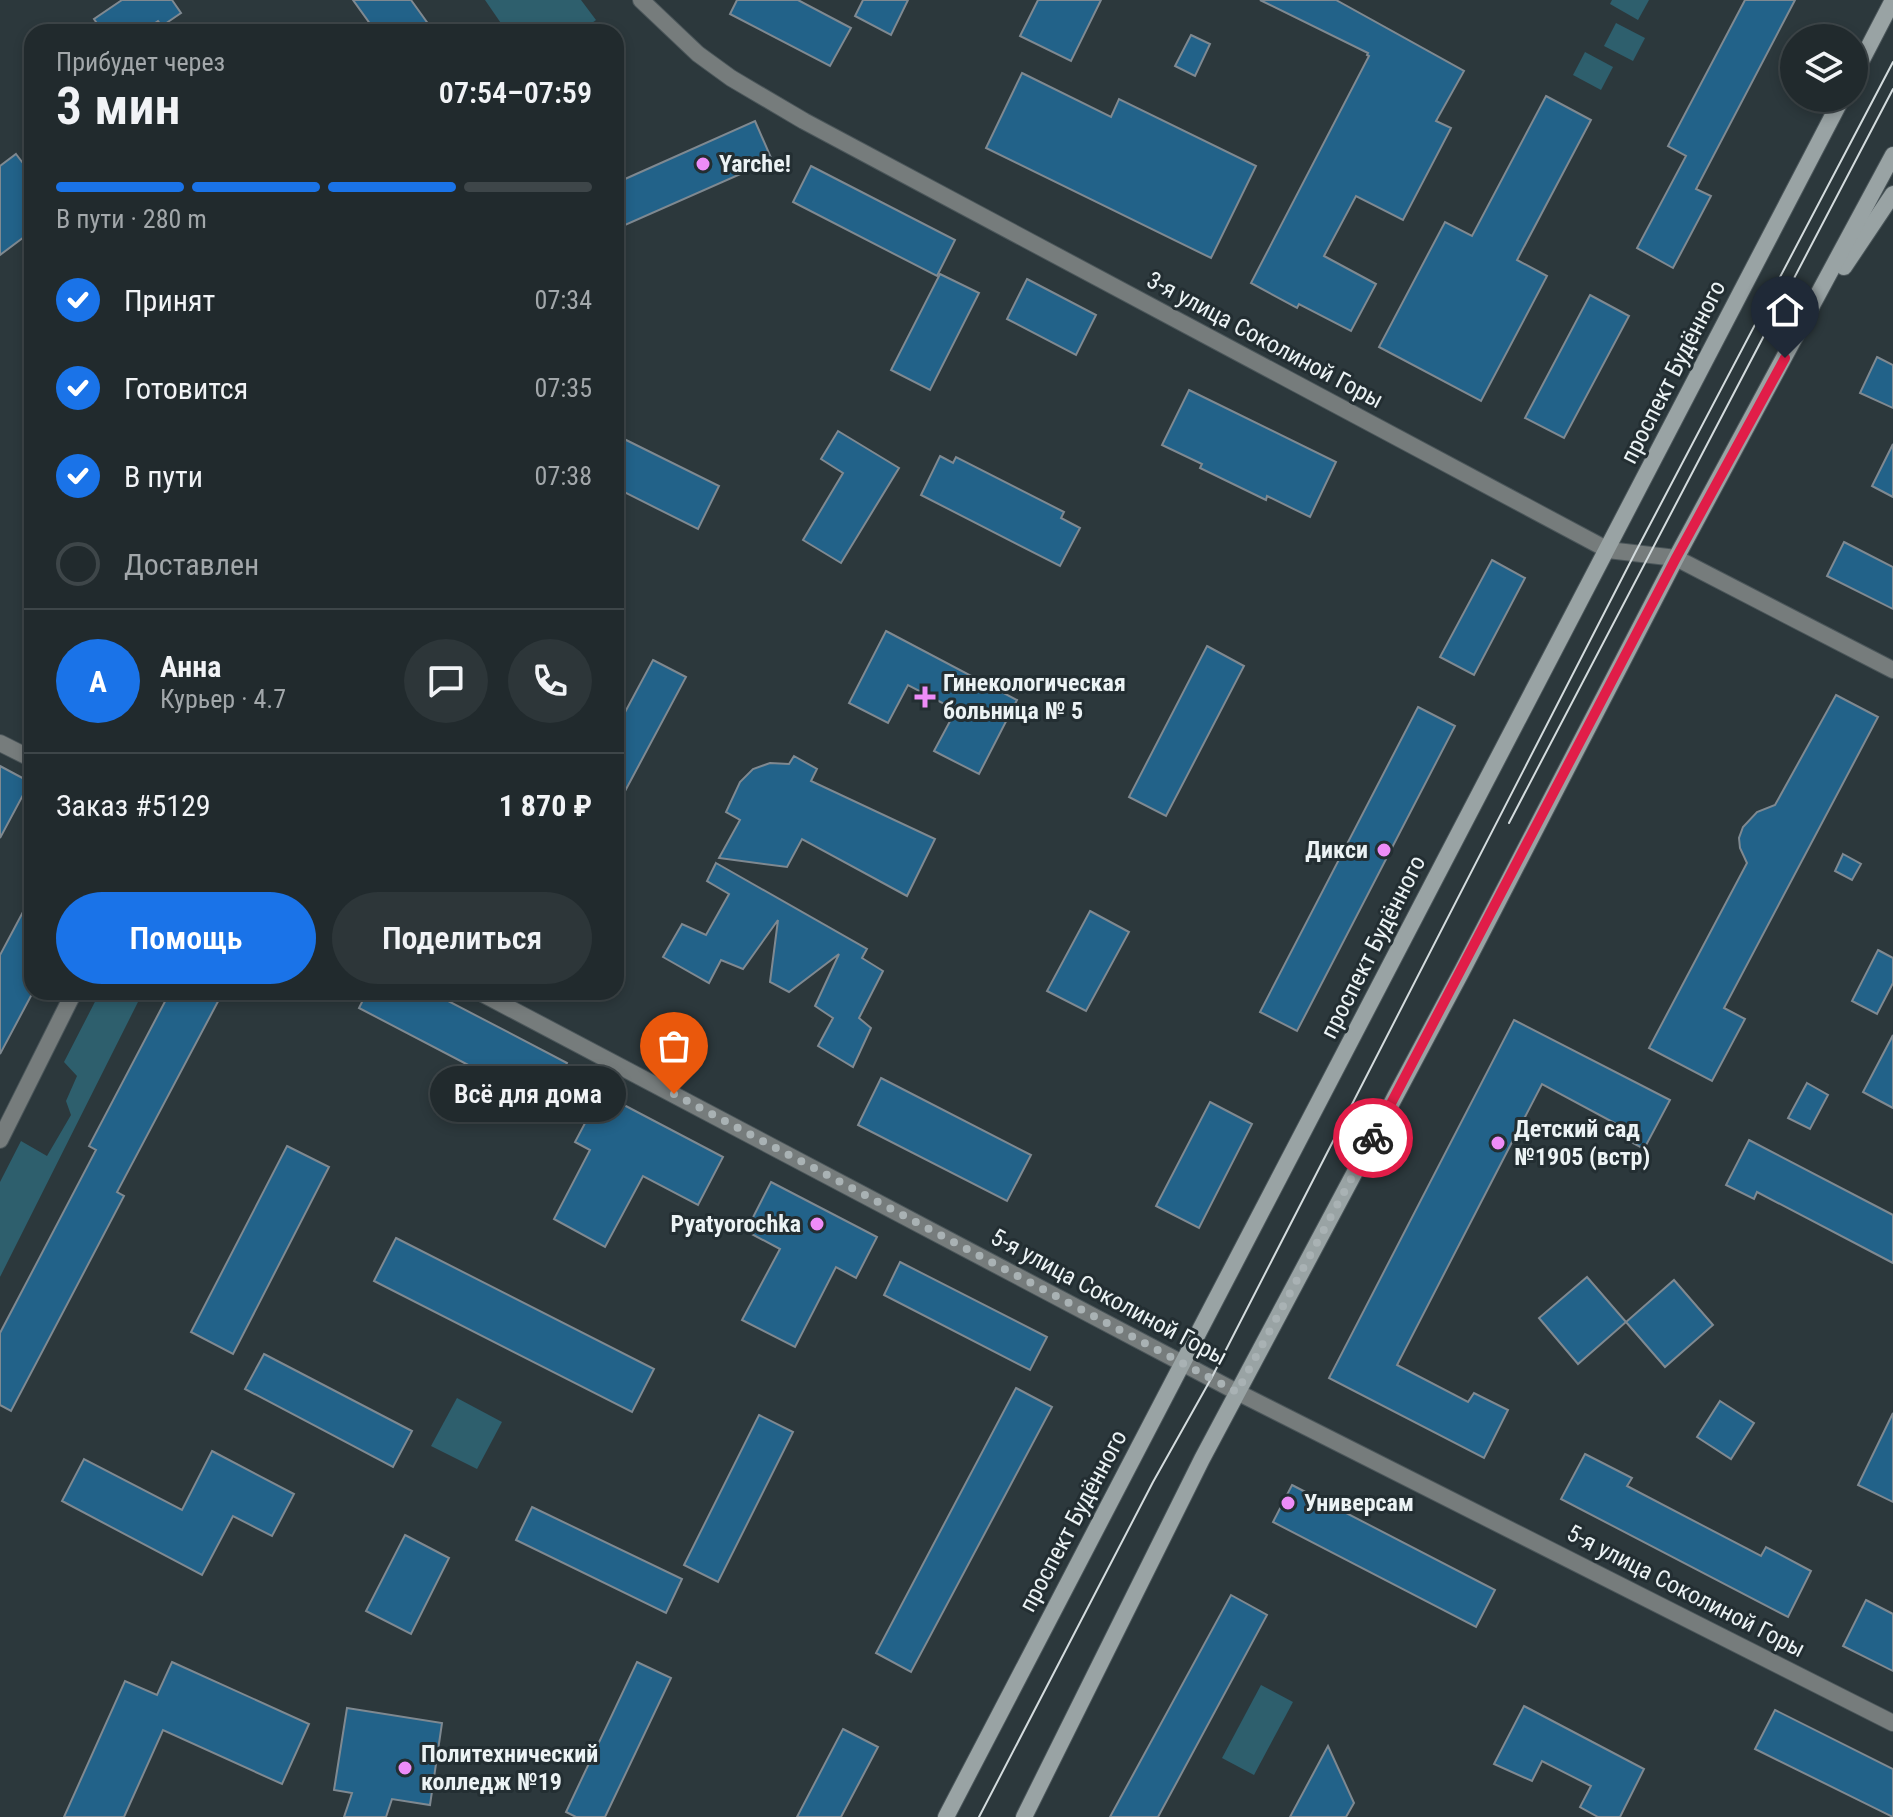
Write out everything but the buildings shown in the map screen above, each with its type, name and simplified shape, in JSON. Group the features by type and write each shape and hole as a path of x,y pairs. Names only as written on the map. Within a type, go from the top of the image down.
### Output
{"main road":[{"path":"1868,48 1891,3"},
{"name":"проспект Будённого","path":"946,1817 1835,112"},
{"path":"1024,1817 1237,1392 1462,971 1676,558 1893,155"},
{"path":"1796,338 1893,194"}],"street":[{"name":"3-я улица Соколиной Горы","path":"641,0 698,54 731,78 804,121 1608,550 1676,558 1893,670"},
{"path":"0,743 24,755"},
{"path":"0,1140 70,1000"},
{"name":"5-я улица Соколиной Горы","path":"494,1000 1237,1392 1893,1723"}],"shaded area":[{"path":"485,0 581,0 596,20 591,24 502,24"},
{"path":"1612,0 1649,0 1638,20 1610,4"},
{"path":"1616,23 1645,38 1633,61 1604,46"},
{"path":"1585,52 1613,67 1601,90 1573,75"},
{"path":"96,1000 139,1000 0,1277 0,1182 21,1141 47,1156 71,1115 66,1101 77,1076 64,1062"},
{"path":"457,1398 502,1422 477,1469 431,1446"},
{"path":"1261,1685 1293,1702 1254,1775 1222,1758"}],"tram line":[{"path":"979,1817 1153,1482 1212,1377 1635,553 1893,62"},
{"path":"1509,823 1893,89"}],"way so far":[{"path":"674,1094 1237,1392 1373,1138"}],"place":[{"name":"Yarche!","path":"703,164"},
{"name":"Гинекологическая больница № 5","path":"925,697"},
{"name":"Дикси","path":"1384,850"},
{"name":"Всё для дома","path":"674,1094"},
{"name":"Детский сад №1905 (встр)","path":"1498,1143"},
{"name":"Pyatyorochka","path":"817,1224"},
{"name":"Универсам","path":"1288,1503"},
{"name":"Политехнический колледж №19","path":"405,1768"}],"route":[{"path":"1373,1138 1676,558 1785,358"}]}
